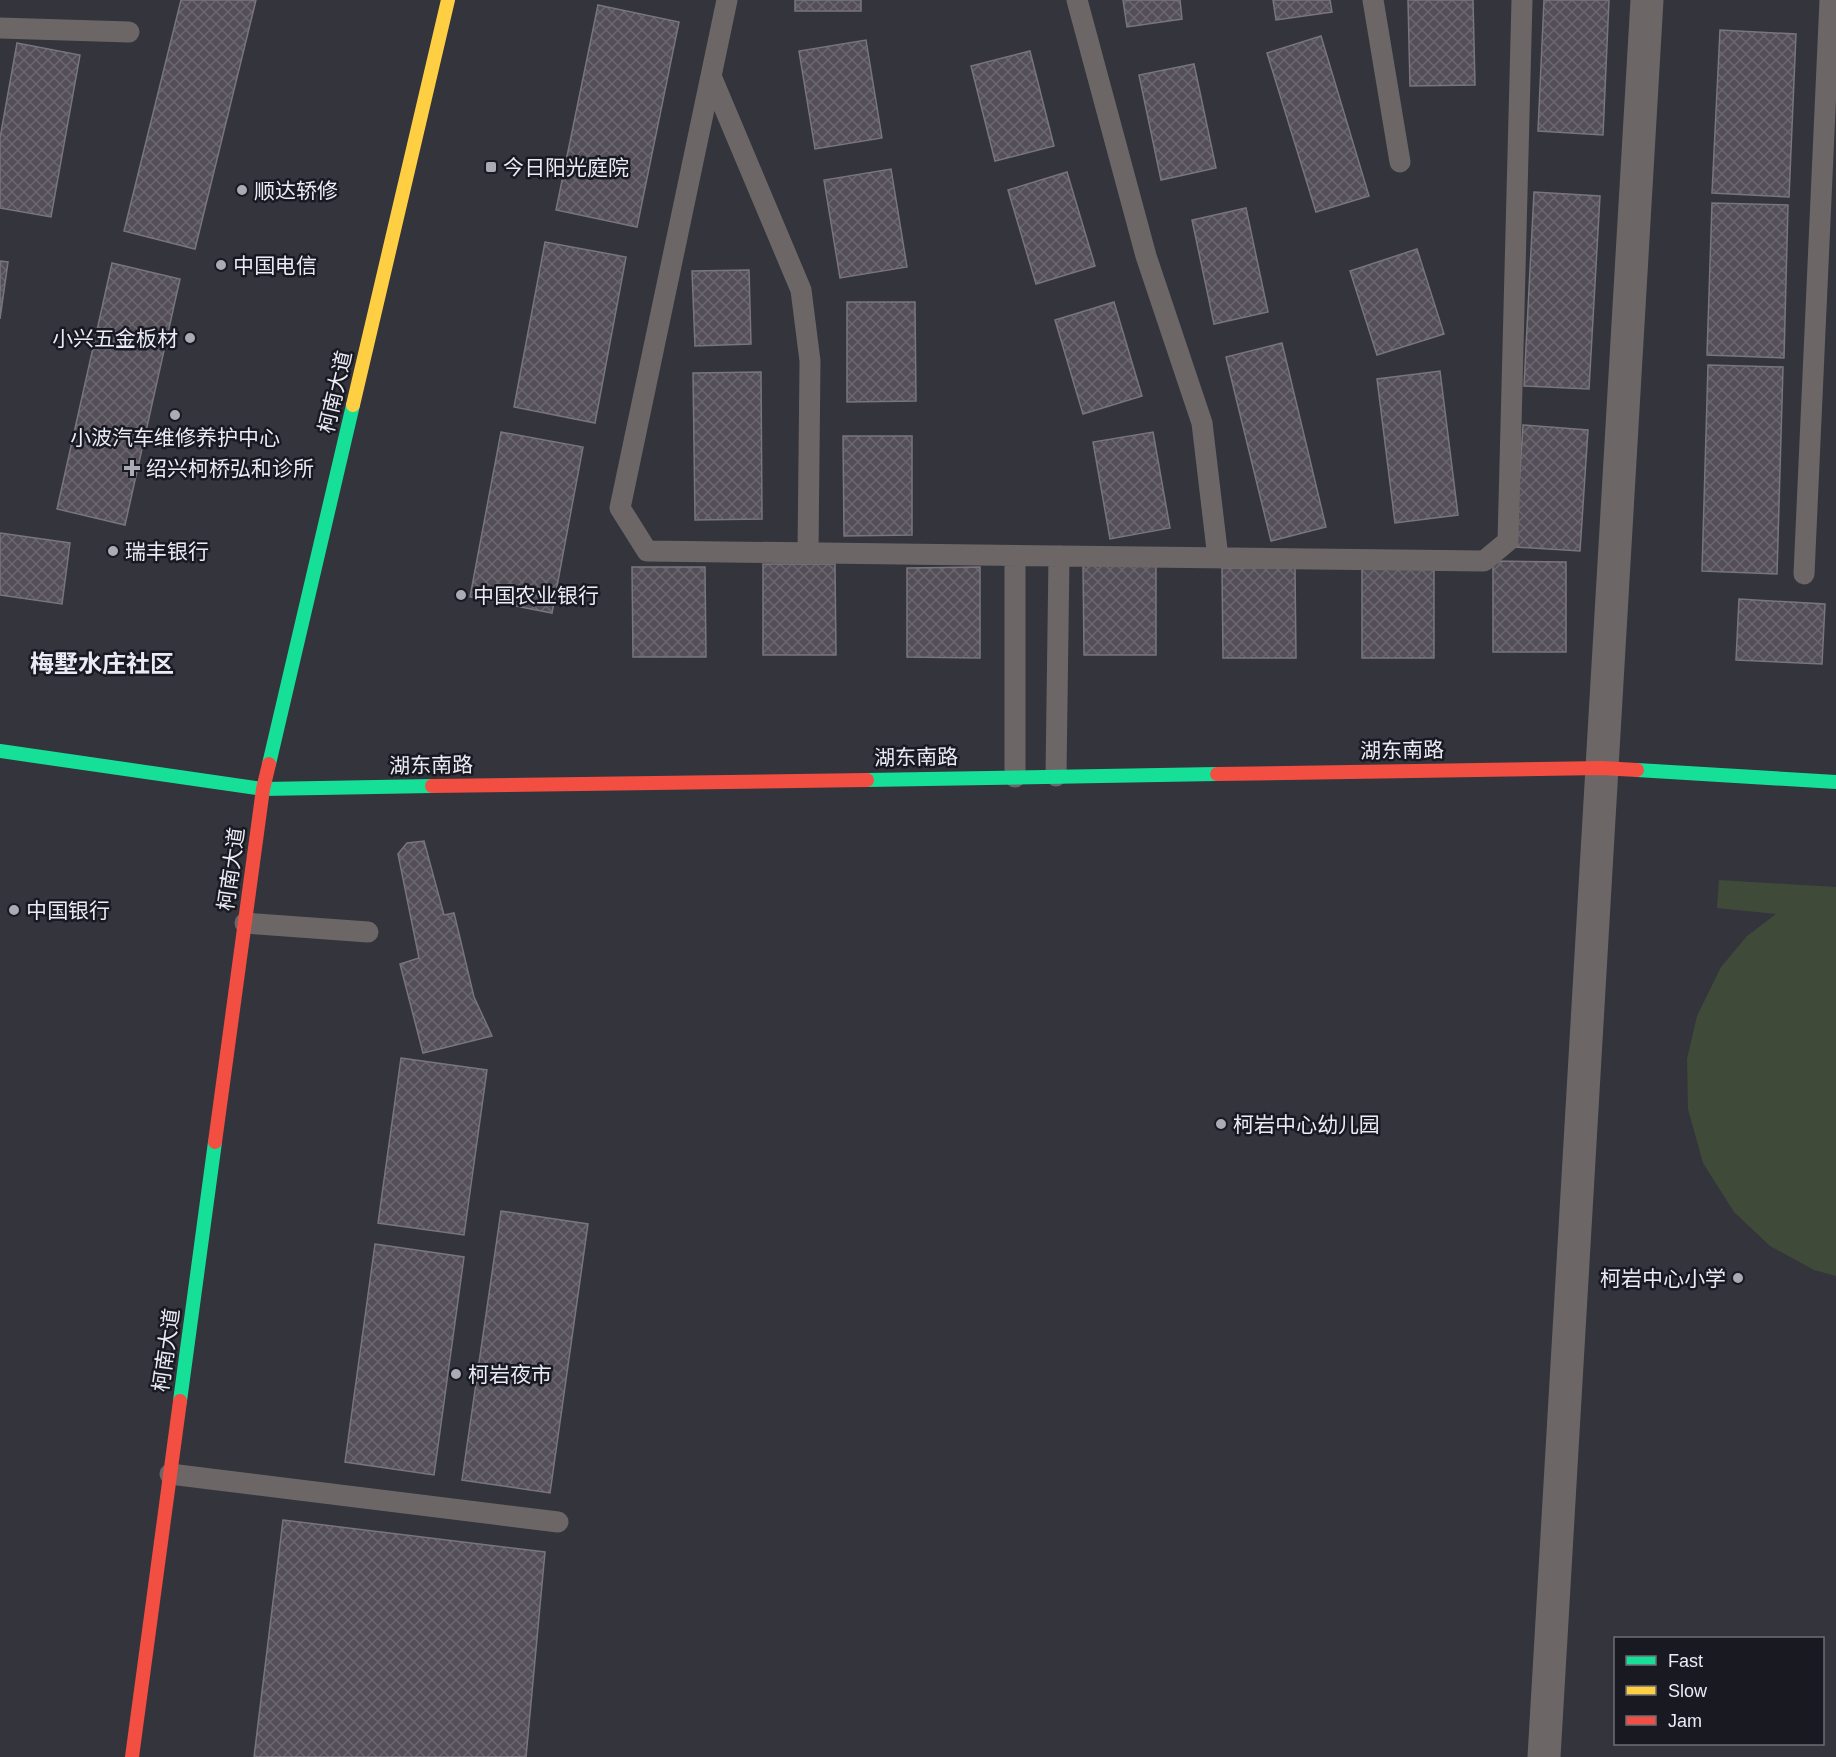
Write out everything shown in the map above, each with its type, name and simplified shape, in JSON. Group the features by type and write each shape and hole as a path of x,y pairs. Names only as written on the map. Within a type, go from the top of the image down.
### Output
{"street":[{"name":"柯南大道","path":"132,1757 263,789 448,0"},
{"path":"1544,1757 1647,0"},
{"name":"湖东南路","path":"0,751 263,789 1602,768 1836,782"}],"lane":[{"path":"727,0 620,508 647,551 1484,561 1508,541 1522,0"},
{"path":"1077,0 1146,256 1202,423 1218,558"},
{"path":"1373,0 1400,162"},
{"path":"1804,574 1831,45 1830,0"},
{"path":"0,28 129,32"},
{"path":"711,76 801,290 810,361 808,553"},
{"path":"1015,556 1015,777"},
{"path":"1056,776 1059,556"},
{"path":"244,923 368,932"},
{"path":"170,1474 558,1522"}],"green space":[{"path":"1719,880 1836,887 1836,1276 1814,1270 1770,1246 1734,1212 1703,1163 1688,1109 1687,1059 1697,1016 1721,967 1747,936 1776,914 1717,908"}],"building":[{"path":"181,0 256,0 195,249 124,231"},
{"path":"795,0 861,0 861,11 795,11"},
{"path":"1123,0 1180,0 1182,19 1127,27"},
{"path":"1273,0 1330,0 1332,12 1276,20"},
{"path":"1408,0 1473,0 1475,85 1410,86"},
{"path":"1544,0 1609,0 1603,135 1538,131"},
{"path":"598,5 679,22 637,227 556,210"},
{"path":"1720,30 1796,34 1789,197 1712,193"},
{"path":"1321,36 1369,196 1316,212 1267,53"},
{"path":"866,40 882,138 815,149 799,51"},
{"path":"17,43 80,55 51,217 0,208 0,138"},
{"path":"1030,51 1054,146 995,161 971,66"},
{"path":"1194,64 1216,168 1161,180 1139,75"},
{"path":"891,169 907,267 840,278 824,180"},
{"path":"1067,172 1095,266 1036,284 1008,190"},
{"path":"1534,192 1600,196 1589,389 1524,386"},
{"path":"1712,203 1788,205 1784,358 1707,355"},
{"path":"1246,208 1268,312 1214,324 1192,220"},
{"path":"545,242 626,257 595,423 514,407"},
{"path":"1417,249 1444,334 1377,355 1350,271"},
{"path":"0,261 8,262 0,319"},
{"path":"112,263 180,279 125,525 57,509"},
{"path":"749,270 751,344 695,346 692,271"},
{"path":"847,302 915,302 916,401 847,402"},
{"path":"1114,302 1142,396 1083,414 1055,320"},
{"path":"1282,343 1326,527 1271,541 1226,357"},
{"path":"1708,365 1783,367 1777,574 1702,571"},
{"path":"1440,371 1458,515 1395,523 1377,379"},
{"path":"761,372 762,519 695,520 693,373"},
{"path":"1523,425 1588,430 1580,551 1515,547"},
{"path":"501,432 583,447 552,613 470,597"},
{"path":"1153,432 1170,528 1110,539 1093,442"},
{"path":"843,436 912,436 912,535 844,536"},
{"path":"0,533 70,543 62,604 0,595"},
{"path":"1493,561 1566,562 1566,652 1493,652"},
{"path":"763,564 835,564 836,655 763,655"},
{"path":"1083,565 1156,565 1156,655 1084,655"},
{"path":"632,567 705,567 706,657 633,657"},
{"path":"980,567 980,658 907,657 907,568"},
{"path":"1222,568 1295,568 1296,658 1223,658"},
{"path":"1362,568 1434,568 1434,658 1362,658"},
{"path":"1739,599 1825,604 1822,664 1736,660"},
{"path":"424,841 444,915 454,913 474,997 492,1036 423,1053 400,964 419,958 398,854 407,843"},
{"path":"401,1058 487,1070 464,1235 378,1223"},
{"path":"501,1211 588,1224 550,1493 462,1480"},
{"path":"375,1244 464,1257 434,1475 345,1462"},
{"path":"283,1520 545,1552 526,1757 254,1757"}],"traffic: fast":[{"path":"269,764 353,405"},
{"path":"0,751 263,789 432,786"},
{"path":"1637,770 1836,782"},
{"path":"867,780 1217,774"},
{"path":"180,1401 215,1142"}],"traffic: slow":[{"path":"353,405 448,0"}],"traffic: jam":[{"path":"215,1142 263,789 269,764"},
{"path":"1217,774 1602,768 1637,770"},
{"path":"432,786 867,780"},
{"path":"132,1757 180,1401"}],"place":[{"name":"今日阳光庭院","path":"491,167"},
{"name":"顺达轿修","path":"242,190"},
{"name":"中国电信","path":"221,265"},
{"name":"小兴五金板材","path":"190,338"},
{"name":"小波汽车维修养护中心","path":"175,415"},
{"name":"绍兴柯桥弘和诊所","path":"132,468"},
{"name":"瑞丰银行","path":"113,551"},
{"name":"中国农业银行","path":"461,595"},
{"name":"中国银行","path":"14,910"},
{"name":"柯岩中心幼儿园","path":"1221,1124"},
{"name":"柯岩中心小学","path":"1738,1278"},
{"name":"柯岩夜市","path":"456,1374"}],"district":[{"name":"梅墅水庄社区","path":"102,663"}]}
